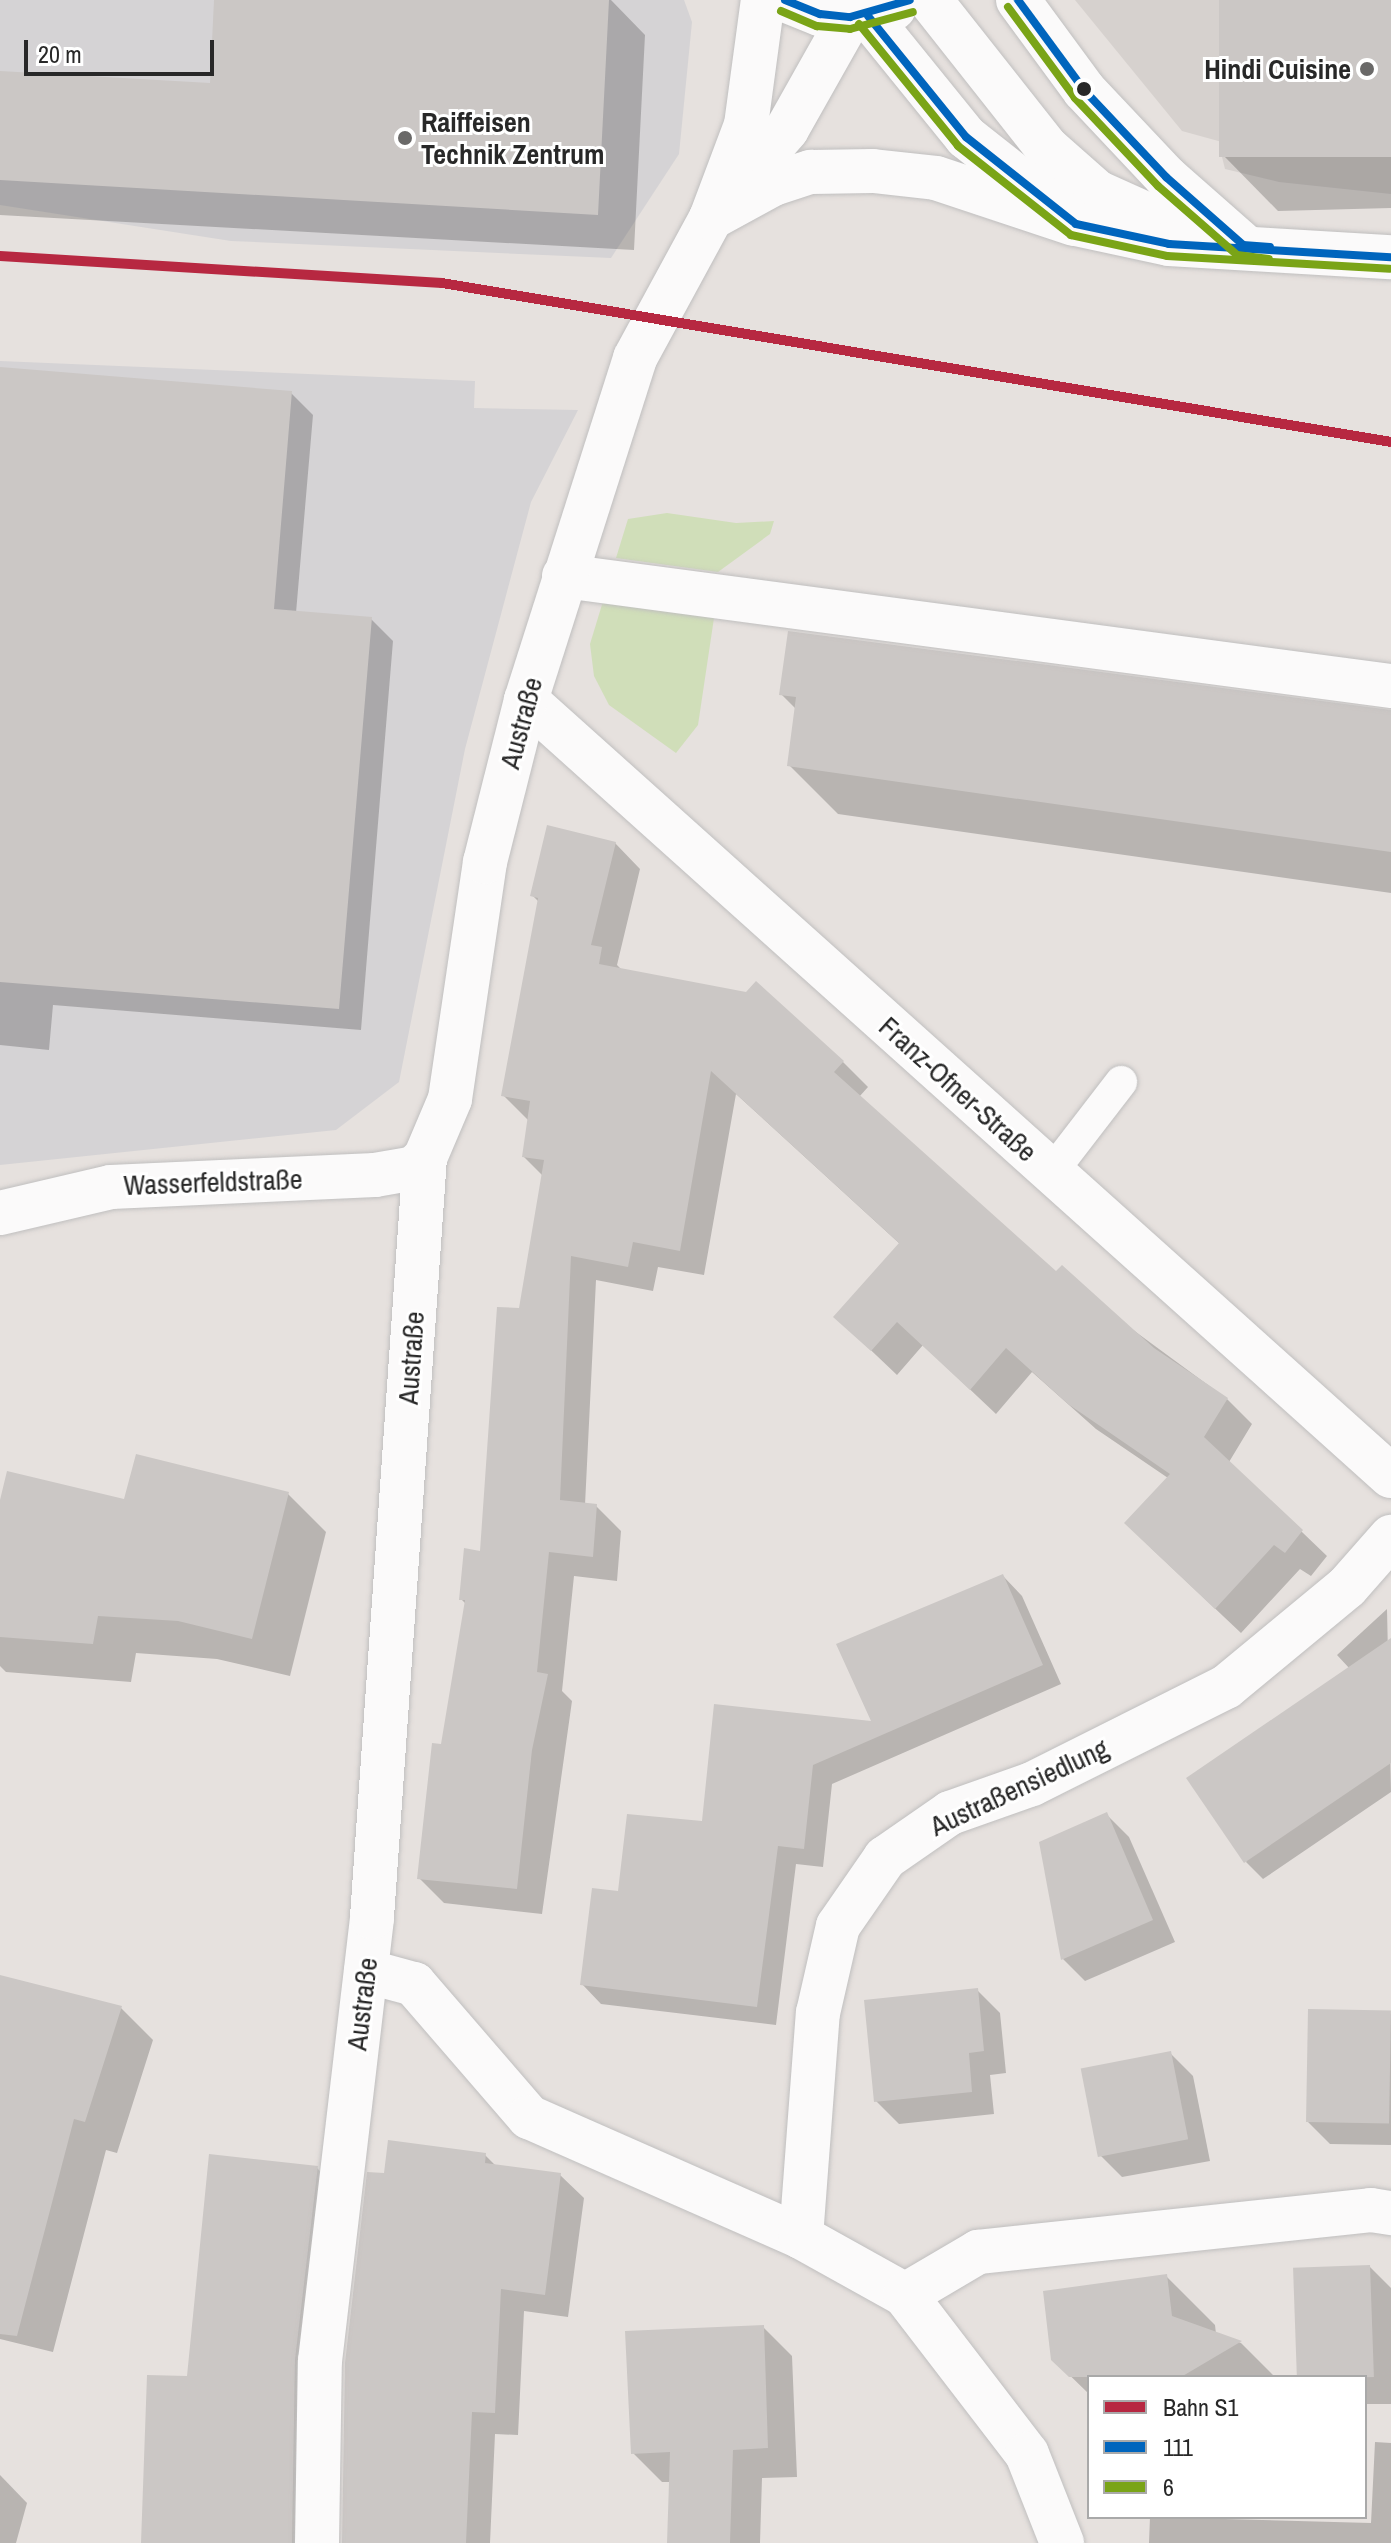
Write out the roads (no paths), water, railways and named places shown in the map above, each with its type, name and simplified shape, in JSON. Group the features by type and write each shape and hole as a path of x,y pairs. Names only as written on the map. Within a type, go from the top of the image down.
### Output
{"street":[{"name":"Austraße","path":"317,2543 320,2361 366,1971 425,1158 450,1099 485,862 526,700 635,358 711,218 746,125 763,0"},
{"path":"785,0 820,14 859,17 910,0"},
{"path":"930,0 1046,147 1097,192 1146,218 1243,245"},
{"path":"1018,0 1084,90 1166,177 1243,245"},
{"name":"Austraße","path":"711,218 787,129 859,17"},
{"path":"859,17 966,137 1076,224"},
{"path":"711,218 773,184 811,172 873,171 936,178 1076,224 1169,244 1243,245 1391,257"},
{"path":"564,576 1391,686"},
{"name":"Franz-Ofner-Straße","path":"526,700 1391,1476"},
{"name":"Wasserfeldstraße","path":"0,1213 111,1187 375,1175 414,1168 425,1158"},
{"name":"Austraßensiedlung","path":"801,2237 818,2013 838,1926 885,1858 950,1813 1032,1784 1226,1687 1347,1587 1391,1537"},
{"path":"366,1971 414,1984 529,2117 801,2237 905,2295 1027,2454 1062,2543"},
{"path":"905,2295 978,2252 1371,2210 1391,2213"}],"lane":[{"path":"1051,1173 1121,1082"}],"rail line":[{"name":"S1","path":"0,256 442,283 1391,442"}],"place":[{"name":"Hindi Cuisine","path":"1367,69"},
{"name":"Raiffeisen Technik Zentrum","path":"405,138"}]}
